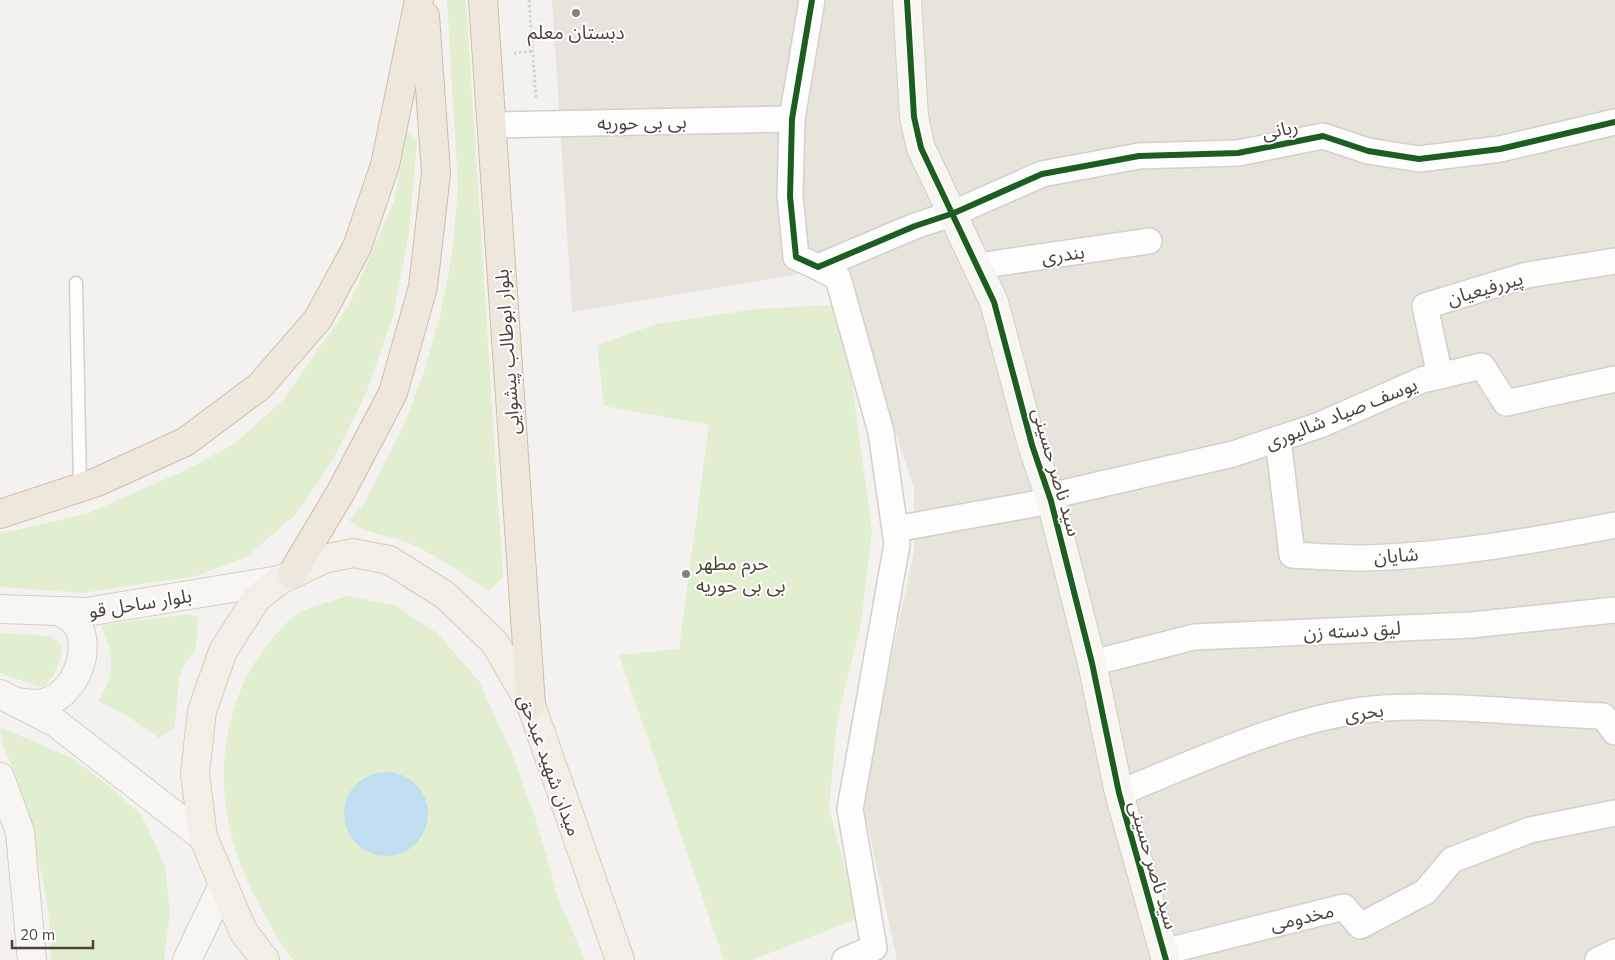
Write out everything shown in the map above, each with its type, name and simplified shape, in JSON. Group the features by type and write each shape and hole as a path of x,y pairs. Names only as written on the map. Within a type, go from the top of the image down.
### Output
{"highway":[{"path":"0,514 80,488 185,442 260,386 318,319 357,247 385,165 419,0"},
{"path":"286,577 342,490 393,393 423,287 436,173 424,0"},
{"name":"بلوار ابوطالب پیشوایی","path":"483,0 531,705"}],"main road":[{"name":"میدان شهید عبدحق","path":"264,960 243,930 203,837 195,774 202,711 223,651 257,598 286,577 324,559 353,553 389,560 445,595 495,643 531,705 620,960"}],"street":[{"path":"812,0 792,119 790,196 796,257 838,278 881,432 897,544 850,809 874,948 845,960"},
{"name":"سید ناصر حسینی","path":"907,0 914,117 921,148 954,213 994,302 1032,445 1051,501 1092,663 1119,793 1164,956"},
{"name":"بی بی حوریه","path":"492,125 792,119"},
{"name":"ربانی","path":"818,267 915,226 954,213 1042,174 1139,156 1238,153 1323,136 1368,150 1418,159 1500,149 1615,122"},
{"name":"بندری","path":"978,266 1149,241"},
{"name":"پیررفیعیان","path":"1440,376 1426,306 1527,275 1615,261"},
{"name":"یوسف صیاد شالیوری","path":"895,529 1051,501 1063,493 1233,454 1320,425 1422,380 1482,366 1506,403 1615,379"},
{"name":"شایان","path":"1278,439 1292,556 1361,558 1441,552 1540,540 1615,525"},
{"name":"بلوار ساحل قو","path":"0,609 86,612 286,577"},
{"name":"لیق دسته زن","path":"1092,663 1194,637 1471,625 1615,610"},
{"path":"8,698 43,703 65,691 80,668 83,644 79,626 59,611"},
{"path":"8,698 56,723 203,837"},
{"name":"بحری","path":"1119,793 1310,720 1383,708 1463,707 1548,714 1603,716 1615,732"},
{"path":"0,777 20,832 32,960"},
{"name":"مخدومی","path":"1164,956 1344,907 1360,926 1426,892 1452,860 1530,830 1615,813"},
{"path":"187,960 223,885"},
{"path":"1598,960 1615,952"}],"lane":[{"path":"76,283 80,488"}],"path":[{"path":"529,0 538,124"}],"shaded area":[{"path":"552,0 1615,0 1615,960 897,960 858,780 892,655 914,551 914,488 841,267 572,312"}],"green space":[{"path":"447,0 466,0 503,577 489,591 438,558 417,547 398,539 363,529 349,520 364,503 400,434 424,372 441,312 453,248 458,187"},
{"path":"407,132 417,140 409,233 393,316 367,391 334,458 297,513 248,556 196,576 82,593 0,587 0,534 88,513 184,471 234,444 283,400 349,305 394,201"},
{"path":"832,305 850,367 872,531 861,624 837,721 829,809 859,918 752,960 724,960 619,655 679,649 709,425 604,406 597,345 656,324 756,309"},
{"path":"347,596 394,605 437,633 479,681 511,751 535,817 559,901 585,960 294,960 281,943 248,883 229,824 224,794 224,763 228,733 236,702 249,672 264,649 297,614","holes":["387,772 400,774 426,804 427,818 424,832 361,780 373,774"]},
{"path":"189,614 198,618 196,649 185,663 179,678 175,727 159,738 127,716 98,701 108,682 111,664 108,646 101,625"},
{"path":"0,633 51,636 61,644 60,662 43,688 0,673"},
{"path":"0,727 72,758 112,788 142,816 165,866 170,912 164,960 51,960 49,914 35,845 16,777 2,740"}],"water":[{"path":"386,772 402,775 421,791 425,798 428,814 425,830 409,849 402,853 386,856 370,853 351,837 347,830 344,814 347,798 363,779 370,775"}],"cycle path":[{"path":"812,0 792,119 790,196 796,257 818,267 915,226 954,213 1042,174 1139,156 1238,153 1323,136 1368,151 1419,159 1500,149 1615,122"},
{"path":"907,0 914,117 921,148 994,302 1032,445 1051,501 1092,663 1119,793 1166,960"}],"place":[{"name":"دبستان معلم","path":"576,13"},
{"name":"حرم مطهر بی بی حوریه","path":"686,574"}]}
